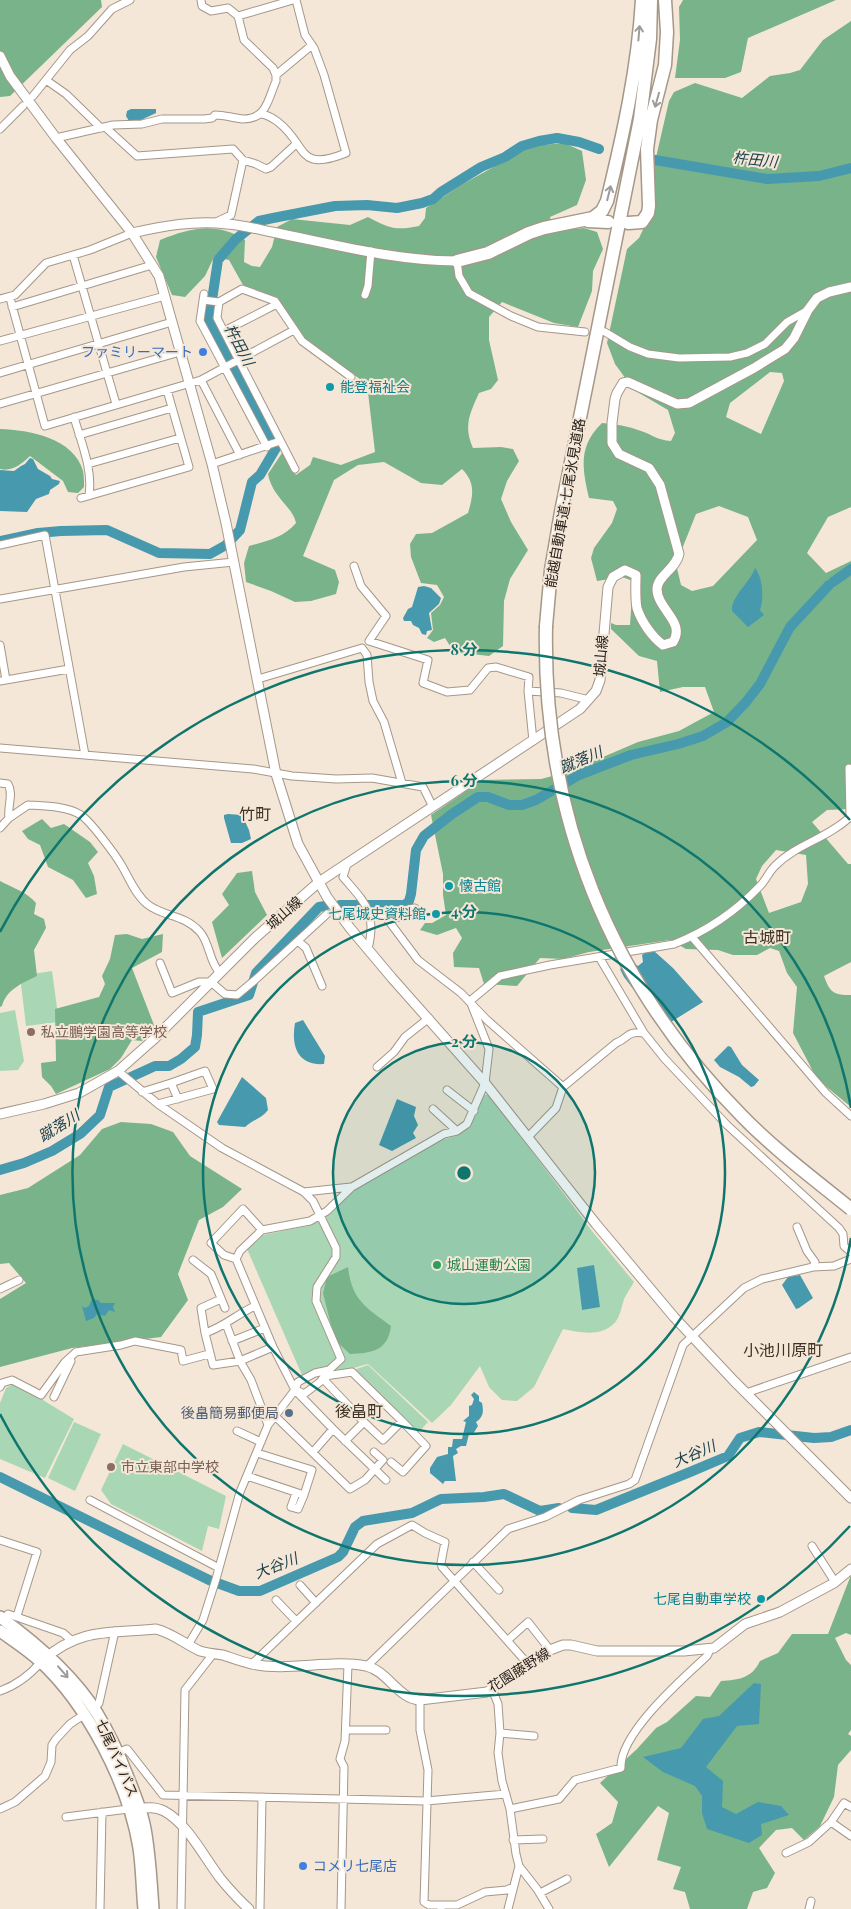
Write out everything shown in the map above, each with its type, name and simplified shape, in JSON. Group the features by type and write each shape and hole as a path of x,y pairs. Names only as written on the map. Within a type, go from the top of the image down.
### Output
{"highway":[{"path":"458,261 488,254 529,233 544,228 593,218 602,211 607,201 634,75 642,0"},
{"name":"能越自動車道;七尾氷見道路","path":"651,0 650,39 640,119 555,541 546,626 548,706 551,733 561,791 571,831 590,886 618,947 634,976 672,1034 717,1091 770,1142 851,1209"},
{"path":"628,223 642,222 648,213 647,150 651,120 664,65 667,32 665,0"},
{"path":"576,222 608,222"},
{"name":"七尾バイパス","path":"1,1623 44,1659 90,1712 117,1753 134,1809 144,1909"},
{"name":"七尾バイパス","path":"90,1712 106,1753 145,1827 150,1864 152,1909"}],"main road":[{"path":"0,56 10,76 56,138 132,233 159,276 212,464 226,523 276,774 298,844 319,882 334,907 392,978 486,1083 616,1249 692,1337 851,1498"},
{"path":"132,233 170,225 227,224 430,261 458,261"},
{"name":"城山線","path":"0,1114 80,1093 124,1076 153,1040 256,937 319,882 569,718 589,700 596,691 600,680 608,587 612,577 625,570 636,575 637,607 655,639 663,644 673,642 677,636 677,628 658,596 656,588 660,580 677,561 679,554 660,485 649,468 619,454 612,443 612,423 617,393 623,383 628,382 677,404 689,403 785,349 798,333 808,310 817,298 829,292 851,287"},
{"path":"710,1650 745,1624 780,1612 835,1582 851,1570"},
{"path":"44,1659 71,1640 87,1635 115,1631 156,1629 167,1632 202,1651 252,1664 266,1666 367,1666 381,1674 410,1698 420,1700"},
{"name":"花園藤野線","path":"420,1700 487,1692 550,1650 563,1645 597,1651 710,1650"},
{"path":"134,1809 150,1807 162,1810 182,1825 220,1878 249,1909"}],"street":[{"path":"201,0 202,6 211,11 228,8 238,16 244,40 273,68 276,75"},
{"path":"238,16 295,0 305,35 312,45 324,75 346,153 319,160 309,157 300,151 286,128 268,115 261,114"},
{"path":"33,96 70,50 88,36 112,9 127,1"},
{"path":"56,138 103,128 142,124 162,119 204,119 212,118 215,115 242,119 255,118 261,114 272,90 276,75 312,45"},
{"path":"46,80 66,94 137,156 233,150 243,160 266,169 271,167 296,144"},
{"path":"0,128 23,106"},
{"path":"214,223 231,215 243,160"},
{"path":"0,299 10,298 15,295 46,263 132,233"},
{"path":"365,295 368,286 371,251"},
{"path":"73,255 116,404"},
{"path":"458,261 459,276 469,293 511,316 538,327 585,332"},
{"path":"12,307 152,265"},
{"path":"267,447 200,321 203,297 218,302 242,288 275,301 302,341 350,377"},
{"path":"0,341 165,296"},
{"path":"10,298 45,426 201,380 294,330"},
{"path":"218,302 217,318 295,470"},
{"path":"224,331 277,304"},
{"path":"605,332 630,347 648,354 679,358 730,357 747,353 765,344 787,322 808,310"},
{"path":"0,373 172,322"},
{"path":"0,404 180,352"},
{"path":"201,380 240,455"},
{"path":"81,498 189,467 167,390"},
{"path":"79,435 172,408"},
{"path":"74,417 88,464 91,482 89,495"},
{"path":"88,464 180,438"},
{"path":"212,464 267,447 280,441"},
{"path":"0,545 45,535 85,755"},
{"path":"0,599 184,567 234,562"},
{"path":"258,679 362,648 369,641 386,616 361,586 354,566"},
{"path":"369,641 428,660 423,683 447,692 470,690 488,668 496,667 529,677 528,692 532,741"},
{"path":"0,645 3,680 70,669"},
{"path":"362,648 368,655 369,682 373,701 384,722 402,783"},
{"path":"528,692 561,693 589,700"},
{"path":"0,748 253,769 276,774 336,779 372,778 423,787 433,807"},
{"path":"470,1001 500,976 674,944 692,937 745,901 762,885 775,865 795,851 828,834 850,817 849,768"},
{"path":"0,783 8,784 12,790 9,818"},
{"path":"0,828 9,818 28,805 70,811 80,815 119,861 137,893 146,904 176,915 187,921 201,933 214,964 220,973"},
{"path":"347,864 343,877 363,900 370,913 372,930 368,949"},
{"path":"370,913 388,914 416,908"},
{"path":"160,963 172,993 199,982 211,982 225,994 237,995 327,914"},
{"path":"388,914 388,920 418,960 470,1001 487,1020 563,1087"},
{"path":"692,937 826,1093 851,1116"},
{"path":"298,941 306,948 322,986"},
{"path":"599,957 644,1033 664,1058 727,1125 839,1228 843,1234 844,1246 851,1252"},
{"path":"386,1480 333,1430 295,1390 273,1347 236,1259 240,1251 262,1230 310,1221 326,1211 352,1187 444,1134 457,1131 468,1124 486,1083 489,1049 470,1001"},
{"path":"377,1067 394,1052 405,1037 429,1018"},
{"path":"528,1137 556,1108 563,1087 629,1033 644,1033"},
{"path":"142,1092 205,1071 213,1089 158,1104"},
{"path":"124,1076 158,1104 222,1148 304,1192 313,1201 336,1248 336,1257 317,1287 316,1300 341,1359 320,1382 304,1394 295,1390"},
{"path":"171,1083 178,1099"},
{"path":"447,1090 474,1112"},
{"path":"433,1109 457,1131"},
{"path":"304,1192 352,1187"},
{"path":"236,1259 224,1255 211,1243 243,1210 262,1230"},
{"path":"797,1227 807,1250 815,1262 813,1267"},
{"path":"367,1666 508,1529 545,1517 579,1500 635,1480 682,1346 744,1288 762,1279 813,1267 834,1266 851,1259"},
{"path":"193,1260 211,1274 225,1308"},
{"path":"0,1289 19,1280"},
{"path":"221,1299 201,1308 212,1364 240,1362 273,1347"},
{"path":"205,1333 226,1324 244,1311 255,1306"},
{"path":"226,1324 240,1362 251,1380 268,1425"},
{"path":"232,1342 265,1328"},
{"path":"0,1387 2,1383 12,1380 40,1395 65,1362 76,1352 135,1341 181,1350 184,1361 209,1354"},
{"path":"54,1397 76,1352"},
{"path":"746,1392 851,1358"},
{"path":"188,1645 203,1620 215,1583 233,1511 268,1425 295,1390 298,1382 315,1373 352,1372 426,1446 403,1472 391,1462"},
{"path":"327,1373 326,1382 383,1440 402,1421"},
{"path":"274,1415 350,1489 364,1480 384,1460 374,1452"},
{"path":"346,1441 364,1422"},
{"path":"237,1430 261,1442"},
{"path":"312,1452 333,1430"},
{"path":"257,1453 312,1470 298,1510 291,1507 296,1492"},
{"path":"247,1476 304,1495"},
{"path":"90,1500 219,1568"},
{"path":"252,1664 377,1544 412,1525 445,1542 442,1567 528,1664"},
{"path":"0,1540 37,1552 16,1616"},
{"path":"812,1546 835,1582"},
{"path":"474,1562 499,1590"},
{"path":"300,1585 316,1603"},
{"path":"276,1600 296,1622"},
{"path":"1,1623 8,1614 63,1633 71,1640"},
{"path":"508,1640 528,1622 550,1650"},
{"path":"0,1809 15,1802 40,1782 48,1771 51,1762 52,1745 56,1739 70,1724 90,1712 99,1703 115,1631"},
{"path":"510,1809 559,1799 576,1780 621,1768 622,1755 654,1706 707,1656 710,1650"},
{"path":"181,1909 185,1690 213,1654"},
{"path":"0,1691 15,1685 34,1670 44,1659"},
{"path":"341,1909 344,1766 340,1759 346,1730 348,1665"},
{"path":"492,1689 498,1704 500,1733 498,1753 502,1781 510,1809 513,1840 519,1866 540,1893 549,1909"},
{"path":"420,1700 420,1730 428,1770 425,1903 441,1907 457,1905 485,1892 506,1890 513,1887"},
{"path":"346,1730 386,1730"},
{"path":"500,1733 534,1736"},
{"path":"117,1753 127,1749 163,1795 426,1801 506,1794"},
{"path":"260,1909 262,1797"},
{"path":"786,1852 809,1842 831,1822 844,1803 851,1808"},
{"path":"66,1817 134,1809"},
{"path":"100,1909 102,1812"},
{"path":"831,1822 851,1836"},
{"path":"513,1840 543,1839"},
{"path":"508,1909 519,1866"},
{"path":"540,1893 567,1879"},
{"path":"809,1909 811,1901"}],"green space":[{"path":"0,0 101,0 102,7 10,96 0,97"},
{"path":"683,0 836,0 748,38 741,72 725,78 675,78 680,40 679,7"},
{"path":"851,21 851,507 828,517 807,553 826,573 851,561 851,809 827,810 812,822 848,864 851,864 851,962 824,976 833,992 851,995 851,1107 817,1079 793,1033 797,987 787,973 779,951 770,948 757,955 733,955 718,950 686,949 670,940 589,952 563,959 540,958 517,986 484,984 479,968 454,967 453,953 462,938 456,928 437,935 420,930 425,923 432,923 446,915 443,895 443,874 431,815 482,780 541,779 568,772 638,742 679,731 714,712 705,687 683,687 660,692 657,661 639,656 611,629 611,623 630,625 633,581 622,577 597,581 591,558 594,548 612,523 617,509 613,501 589,498 584,468 585,449 594,432 602,423 631,428 671,441 675,433 668,410 634,390 615,364 607,343 627,249 639,238 653,209 654,166 669,101 674,92 695,83 742,98 770,76 800,70 823,40","holes":["770,372 782,373 784,381 761,434 726,417 730,403","719,506 748,517 757,540 713,586 692,591 681,585 676,564 696,514","776,850 806,855 808,884 801,902 769,913 756,879 762,866"]},
{"path":"564,143 582,151 586,180 577,205 550,217 554,231 584,228 597,232 603,249 593,271 592,291 578,327 554,323 502,302 489,317 489,340 498,380 491,389 479,393 468,426 468,433 473,448 501,447 513,449 519,461 507,481 501,499 511,522 528,550 510,579 504,601 503,646 489,656 454,652 445,638 434,642 427,638 433,630 431,613 440,605 444,597 437,585 421,583 411,557 410,544 416,534 432,533 468,513 472,490 470,479 462,469 442,485 421,483 384,462 358,465 334,480 303,556 335,570 339,582 336,594 311,601 295,602 246,582 244,563 249,546 280,536 296,523 291,512 270,482 268,474 282,453 296,475 310,465 313,457 341,465 375,452 367,384 302,338 277,301 243,285 229,260 214,257 205,276 185,297 172,295 156,257 160,240 182,232 203,228 224,230 245,240 244,262 260,267 272,247 277,227 292,219 350,225 368,217 392,228 419,226 425,218 426,208 463,184 531,146"},
{"path":"0,429 37,434 60,443 78,460 83,471 84,487 78,493 68,492 63,481 30,456 16,467 0,469"},
{"path":"42,819 51,828 64,824 90,842 98,852 88,863 94,876 97,894 86,898 73,880 48,867 40,845 28,839 22,831"},
{"path":"252,871 255,892 267,915 222,958 212,922 229,905 222,894 237,873"},
{"path":"0,881 24,893 36,903 34,914 44,919 46,928 34,950 37,976 20,984 11,991 0,1007"},
{"path":"127,934 142,939 163,934 162,952 132,968 154,1025 142,1041 132,1040 121,1058 110,1069 56,1094 42,1077 41,1063 56,1061 55,1009 99,997 105,984 102,976 110,959 115,935"},
{"path":"52,971 59,1022 26,1026 20,976"},
{"path":"15,1010 24,1061 18,1070 0,1071 0,1013"},
{"name":"城山運動公園","path":"483,1095 489,1095 592,1231 634,1282 624,1299 618,1318 607,1329 593,1333 563,1329 534,1387 517,1401 502,1400 489,1387 480,1366 451,1405 432,1423 368,1364 343,1370 328,1367 302,1375 247,1249 263,1235 307,1226 326,1216 353,1190 438,1141 456,1136 469,1128"},
{"path":"121,1122 151,1124 173,1132 190,1156 242,1189 223,1207 199,1220 178,1274 188,1300 161,1337 72,1348 0,1367 0,1299 26,1283 9,1263 0,1264 0,1195 28,1188 80,1155 102,1129"},
{"path":"348,1267 350,1279 357,1296 367,1308 391,1326 383,1346 365,1353 350,1354 337,1342 323,1293 327,1277"},
{"path":"368,1365 428,1422 418,1433 354,1370"},
{"path":"15,1383 74,1419 45,1478 0,1459 0,1403 6,1388"},
{"path":"74,1422 101,1434 75,1491 48,1478"},
{"path":"123,1444 226,1496 219,1529 208,1526 202,1551 111,1504 101,1490"},
{"path":"851,1575 851,1635 846,1633 835,1638 846,1660 851,1665 851,1730 848,1734 851,1736 851,1750 838,1765 834,1797 820,1826 804,1840 792,1828 776,1830 759,1848 775,1873 767,1888 753,1892 747,1909 690,1909 685,1892 673,1889 681,1867 657,1860 669,1813 658,1806 609,1867 596,1834 612,1823 618,1802 600,1783 637,1749 656,1728 667,1722 696,1696 710,1697 721,1681 739,1679 749,1675 760,1661 778,1653 792,1634 828,1634"}],"water":[{"path":"131,109 156,109 156,113 141,120 129,121 126,116 127,111"},
{"path":"30,458 33,459 38,469 52,479 60,481 59,484 50,490 49,494 36,499 27,512 0,511 0,470 14,471 25,464"},
{"path":"755,568 761,583 760,610 764,615 748,627 732,611 732,605"},
{"path":"418,587 431,588 441,598 439,604 429,613 432,630 427,631 426,635 422,634 419,628 413,625 411,621 404,621 403,618 408,609 412,607"},
{"path":"224,815 242,815 251,839 242,843 231,843 224,818"},
{"path":"654,951 673,968 703,1002 671,1022 650,1011 620,969 632,962 638,966 643,962 642,955 646,952"},
{"path":"303,1020 325,1056 324,1064 308,1062 302,1058 295,1046 295,1023"},
{"path":"728,1046 731,1047 742,1065 759,1080 754,1086 751,1087 739,1077 720,1067 714,1060"},
{"path":"242,1077 266,1098 268,1110 245,1127 219,1125 217,1122"},
{"path":"397,1099 416,1107 414,1116 418,1125 413,1133 416,1138 392,1151 379,1145"},
{"path":"594,1265 600,1307 582,1310 577,1268"},
{"path":"800,1275 813,1298 796,1309 782,1285 788,1277"},
{"path":"92,1299 98,1300 101,1303 115,1303 113,1307 115,1312 109,1310 105,1316 97,1314 94,1318 86,1321 82,1306 85,1308 89,1306"},
{"path":"474,1392 479,1396 483,1409 480,1418 476,1422 478,1426 473,1434 469,1434 466,1446 456,1449 458,1453 453,1456 456,1481 445,1481 443,1484 430,1473 430,1468 437,1457 448,1454 448,1447 452,1447 453,1439 462,1439 466,1422 463,1421 469,1416 469,1406 472,1405 474,1399 471,1395"},
{"path":"754,1683 761,1684 759,1724 737,1726 706,1767 723,1781 722,1807 736,1814 758,1802 781,1806 789,1815 761,1824 762,1835 749,1843 707,1829 702,1813 702,1796 695,1786 663,1772 643,1757 681,1748 703,1719 719,1716"}],"waterway":[{"name":"杵田川","path":"0,541 38,533 107,530 159,553 210,554 226,545 240,530 252,482 260,475 276,448 209,320 218,260 236,239 259,221 335,206 367,205 397,208 422,203 433,199 481,167 505,157 522,146 539,141 557,138 579,142 599,149"},
{"name":"杵田川","path":"655,160 767,179 819,176 851,168"},
{"name":"蹴落川","path":"833,582 851,569"},
{"name":"蹴落川","path":"340,905 405,905 409,901 411,894 416,850 424,836 478,797 488,797 509,805 522,805 536,800 579,775 631,755 703,736 727,722 760,684 790,627 829,585"},
{"name":"蹴落川","path":"0,1170 24,1163 52,1151 80,1134 100,1115 109,1087 155,1066 169,1066 181,1059 195,1047 198,1012 249,995 256,973 319,907 325,906"},
{"name":"大谷川","path":"572,1508 596,1510 690,1472 728,1456 740,1438 759,1432 814,1438 831,1437 851,1430"},
{"name":"大谷川","path":"0,1477 209,1580 239,1591 260,1591 338,1557 343,1552 355,1527 363,1521 412,1513 441,1499 504,1494 540,1511 559,1508"}],"place":[{"name":"ファミリーマート","path":"203,352"},
{"name":"能登福祉会","path":"330,387"},
{"name":"懐古館","path":"449,886"},
{"name":"七尾城史資料館","path":"436,914"},
{"name":"私立鵬学園高等学校","path":"31,1032"},
{"name":"城山運動公園","path":"437,1265"},
{"name":"後畠簡易郵便局","path":"289,1413"},
{"name":"市立東部中学校","path":"111,1467"},
{"name":"七尾自動車学校","path":"761,1599"},
{"name":"コメリ七尾店","path":"303,1866"}],"district":[{"name":"竹町","path":"255,814"},
{"name":"古城町","path":"767,937"},
{"name":"小池川原町","path":"783,1350"},
{"name":"後畠町","path":"359,1411"}]}
